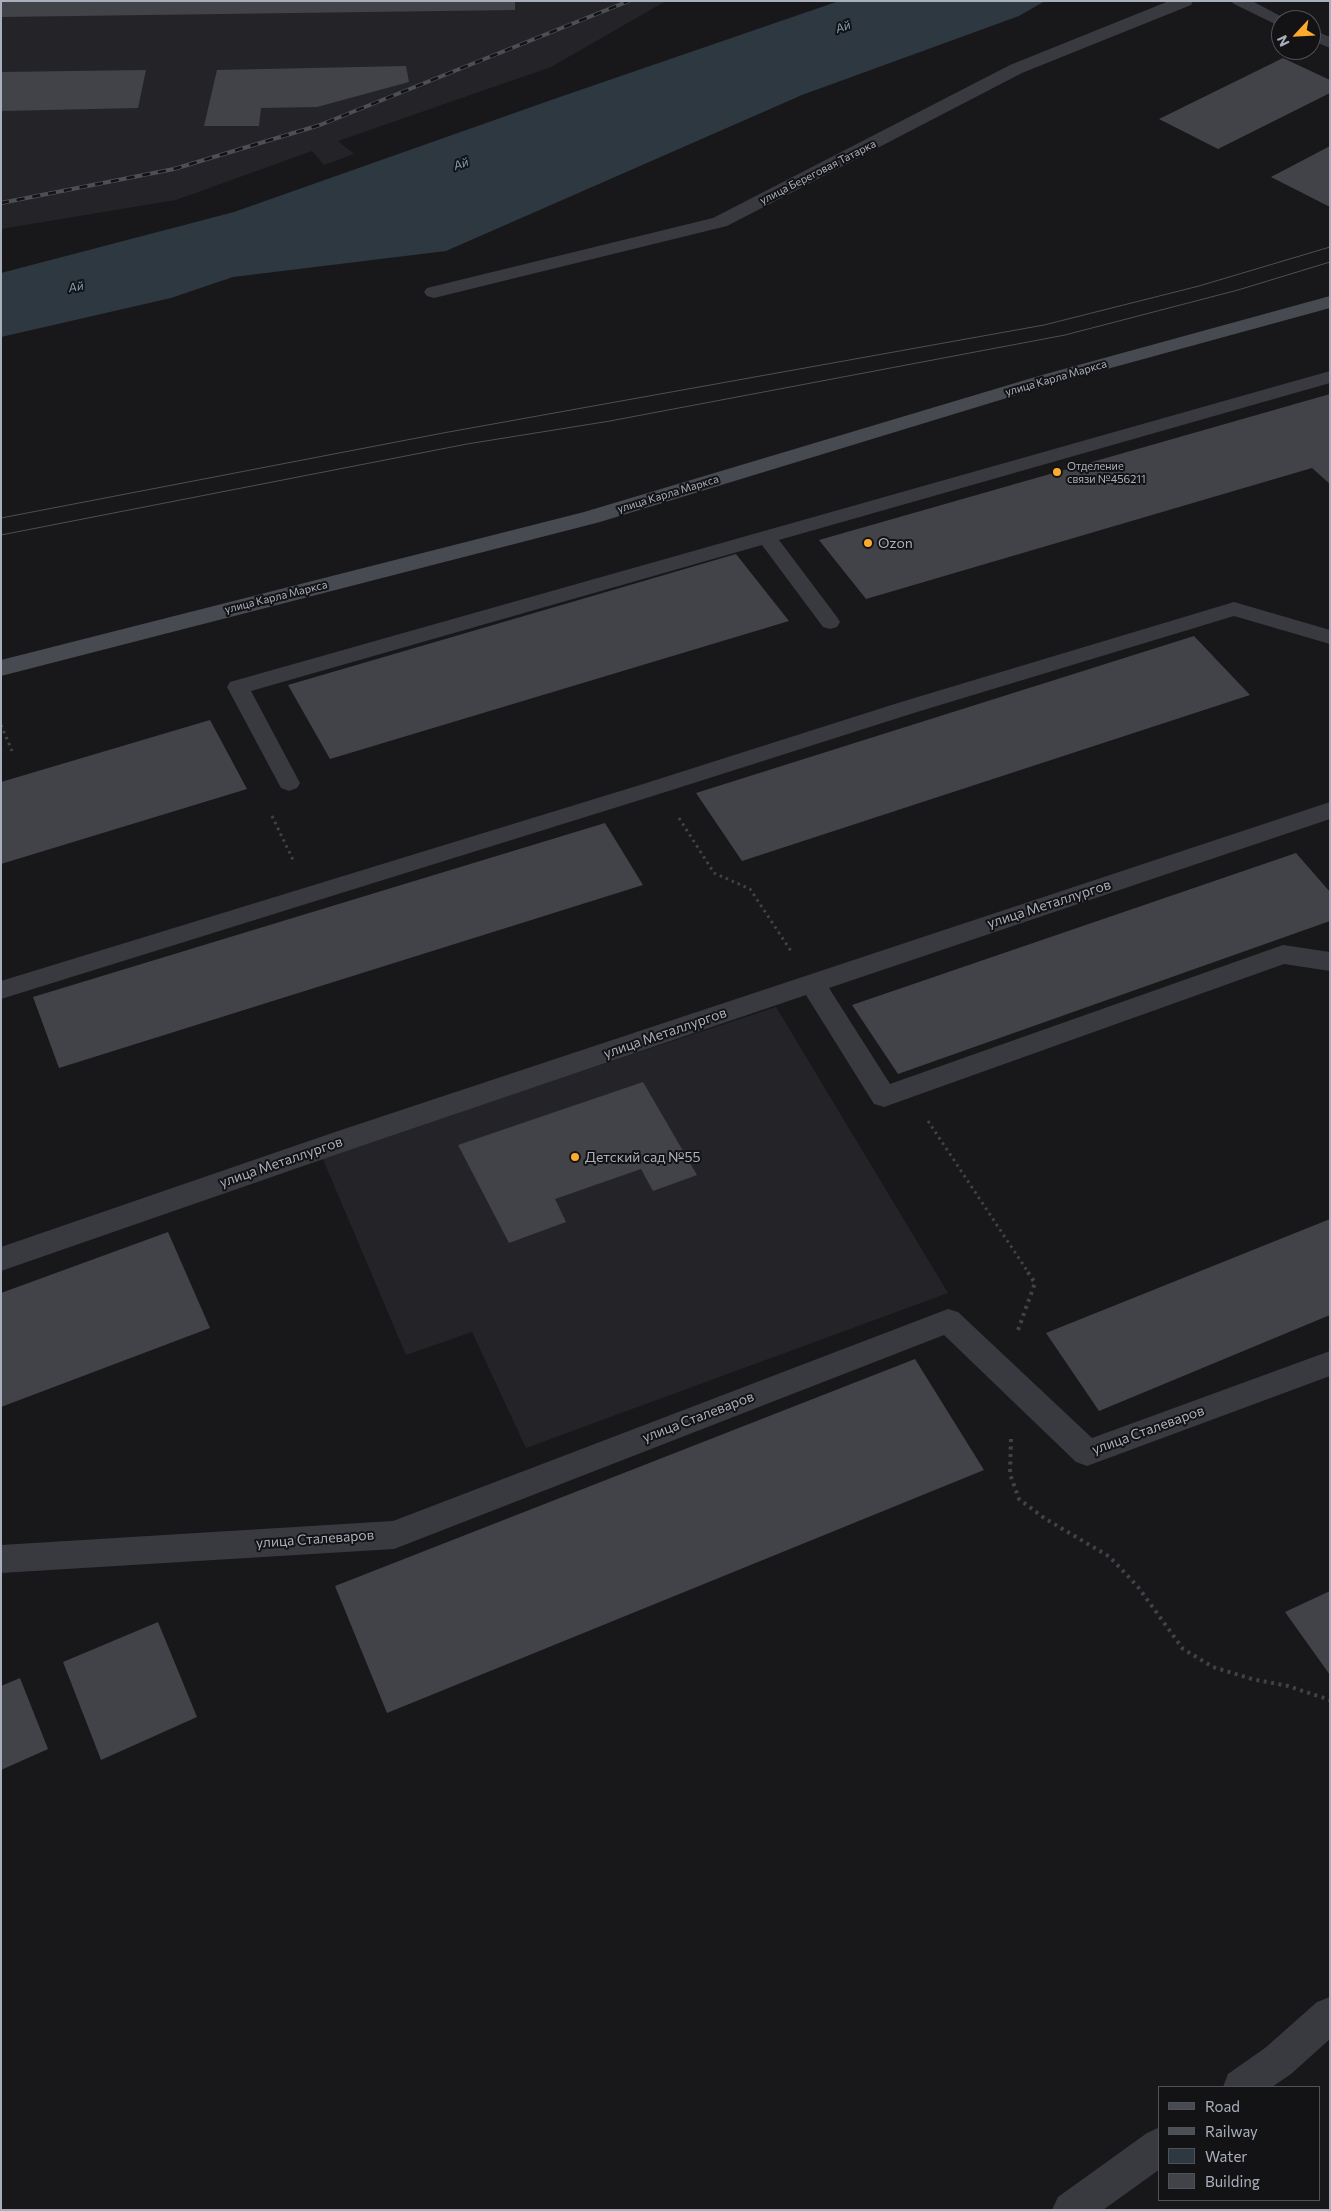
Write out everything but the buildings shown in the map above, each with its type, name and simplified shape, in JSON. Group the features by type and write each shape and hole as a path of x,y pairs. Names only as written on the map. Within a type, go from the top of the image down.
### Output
{"main road":[{"name":"улица Карла Маркса","path":"1,668 592,517 1049,379 1330,302"}],"street":[{"name":"улица Береговая Татарка","path":"434,292 720,222 1016,69 1185,1"},
{"name":"улица Металлургов","path":"1,1259 345,1140 1330,810"},
{"path":"812,983 884,1097 1283,954 1322,959 1330,962"},
{"name":"улица Сталеваров","path":"1,1559 394,1535 948,1320 1087,1453 1330,1363"},
{"path":"1242,2086 1278,2061 1330,2015"},
{"path":"1071,2210 1158,2147"}],"lane":[{"path":"1239,1 1271,15"},
{"path":"289,783 238,687 1330,377"},
{"path":"767,537 830,622"},
{"path":"1,990 658,787 909,707 1234,609 1330,636"}],"path":[{"path":"1,725 12,751"},
{"path":"658,787 714,873 750,889 812,983"},
{"path":"269,810 310,894"},
{"path":"940,1137 1035,1283"},
{"path":"1034,1404 1010,1438 1010,1474 1019,1500 1044,1518 1110,1556 1138,1587 1183,1649 1213,1667 1252,1679 1288,1686 1330,1700"}],"shaded area":[{"path":"1,1 666,1 551,67 338,141 354,154 324,165 312,151 176,200 1,229"},
{"path":"776,1007 948,1293 526,1448 472,1332 406,1355 322,1157"}],"water":[{"name":"Ай","path":"839,1 1045,1 1019,16 802,95 446,251 233,277 171,298 1,337 1,273 234,212"}],"tram line":[{"path":"1,518 443,433 1044,325 1199,286 1330,247"},
{"path":"1,535 467,444 610,421 1065,335 1238,290 1330,262"}],"railway":[{"path":"1,203 174,169 320,125 629,1"}],"place":[{"name":"Отделение связи №456211","path":"1057,472"},
{"name":"Ozon","path":"868,543"},
{"name":"Детский сад №55","path":"575,1157"}]}
